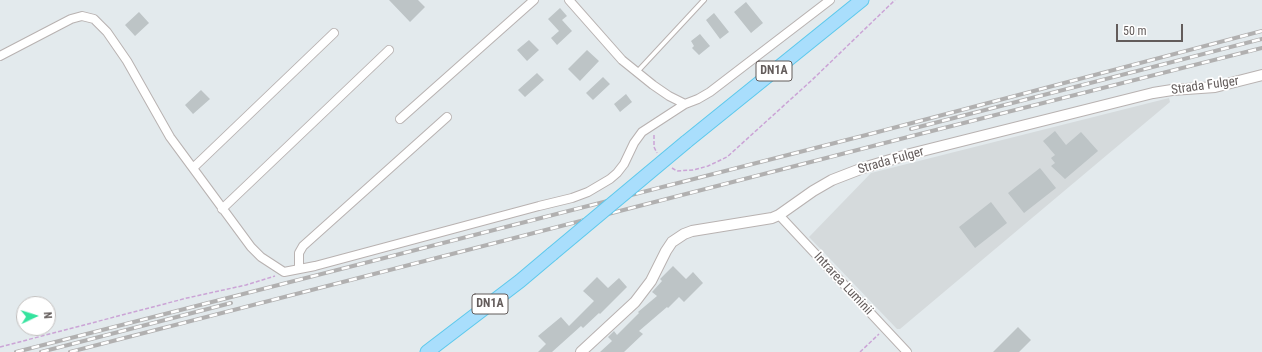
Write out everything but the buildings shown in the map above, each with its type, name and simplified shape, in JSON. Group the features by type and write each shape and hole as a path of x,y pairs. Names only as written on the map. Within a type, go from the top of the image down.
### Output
{"main road":[{"name":"DN1A","path":"427,352 520,281 686,142 862,0"}],"street":[{"path":"400,120 534,0"},
{"path":"569,0 622,60 669,96 685,104"},
{"path":"0,56 71,19 82,16 94,18 107,32 127,61 170,137 251,248 261,257 284,272 572,198 588,192 600,186 617,173 624,164 634,143 642,132 685,104 710,92 830,0"},
{"path":"193,168 334,33"},
{"path":"222,209 388,50"},
{"name":"Strada Fulger","path":"581,352 635,302 651,281 672,242 692,231 765,220 779,215 813,191 832,180 883,162 1153,94 1185,89 1215,87 1262,75"},
{"path":"299,269 299,253 303,246 448,117"},
{"name":"Intrarea Luminii","path":"779,215 907,352"}],"lane":[{"path":"637,73 704,0"}],"path":[{"path":"669,167 677,171 693,170 708,166 727,157 812,80 895,0"},
{"path":"654,123 654,147 659,158"},
{"path":"0,347 179,300 246,285 284,272"},
{"path":"860,352 885,329"}],"shaded area":[{"path":"1169,98 1170,102 900,329 897,329 809,237 871,173"}],"railway":[{"path":"16,352 874,133 1262,31"},
{"path":"911,129 1262,39"},
{"path":"70,352 912,136 1262,48"},
{"path":"41,352 231,303"}]}
